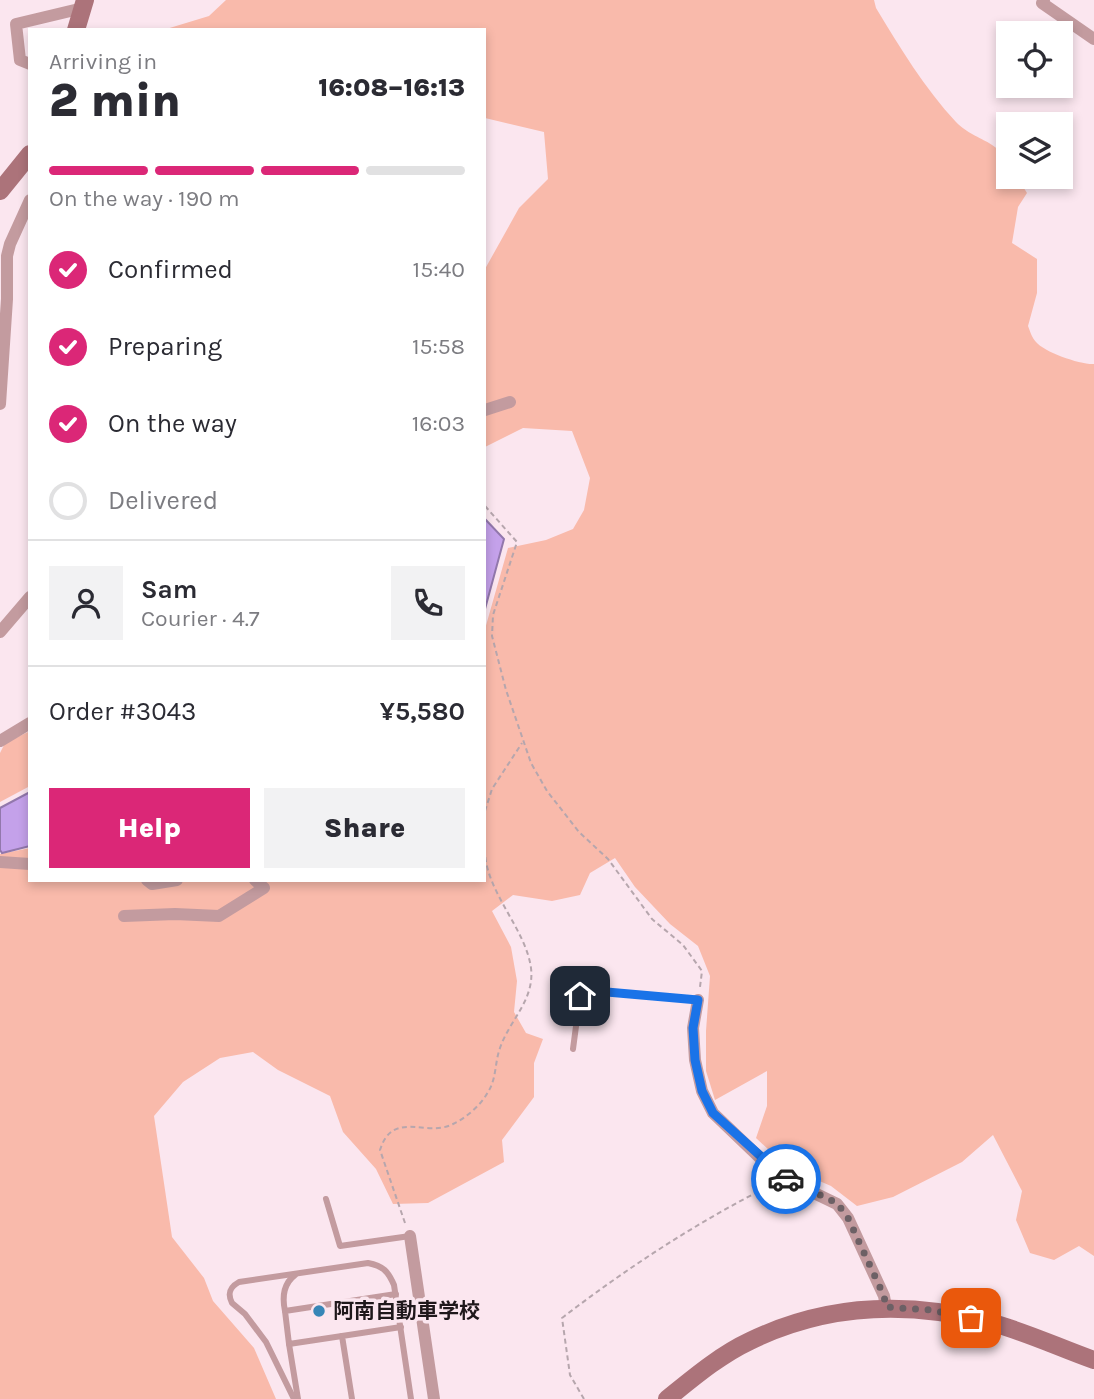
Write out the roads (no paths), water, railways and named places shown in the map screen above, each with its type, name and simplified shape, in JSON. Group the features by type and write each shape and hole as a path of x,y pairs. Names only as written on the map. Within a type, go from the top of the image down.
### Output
{"main road":[{"path":"77,28 84,4"},
{"path":"0,191 28,156"},
{"path":"667,1399 712,1364 749,1341 794,1323 839,1312 886,1307 930,1310 991,1322 1094,1360"}],"street":[{"path":"1044,0 1042,3 1094,39"},
{"path":"28,63 20,60 16,24 84,4"},
{"path":"0,404 7,299 5,240 17,230 28,205"},
{"path":"17,230 28,234"},
{"path":"486,410 510,402"},
{"path":"0,632 28,599"},
{"path":"0,741 28,724"},
{"path":"0,862 28,864"},
{"path":"124,916 219,916 264,888 257,882"},
{"path":"698,1000 693,1028 695,1060 702,1091 713,1113 779,1176 837,1203 848,1218 884,1296 886,1307"},
{"path":"410,1236 434,1399"}],"lane":[{"path":"573,1049 580,996 584,990 698,1000"},
{"path":"326,1199 340,1246 410,1236"},
{"path":"296,1399 266,1342 245,1314 232,1303 229,1291 239,1282 368,1263 389,1274 396,1294 411,1399"},
{"path":"296,1399 283,1301 287,1282 300,1273"},
{"path":"285,1311 396,1294"},
{"path":"289,1344 401,1327"},
{"path":"342,1336 352,1399"}],"place":[{"name":"阿南自動車学校","path":"319,1311"}]}
